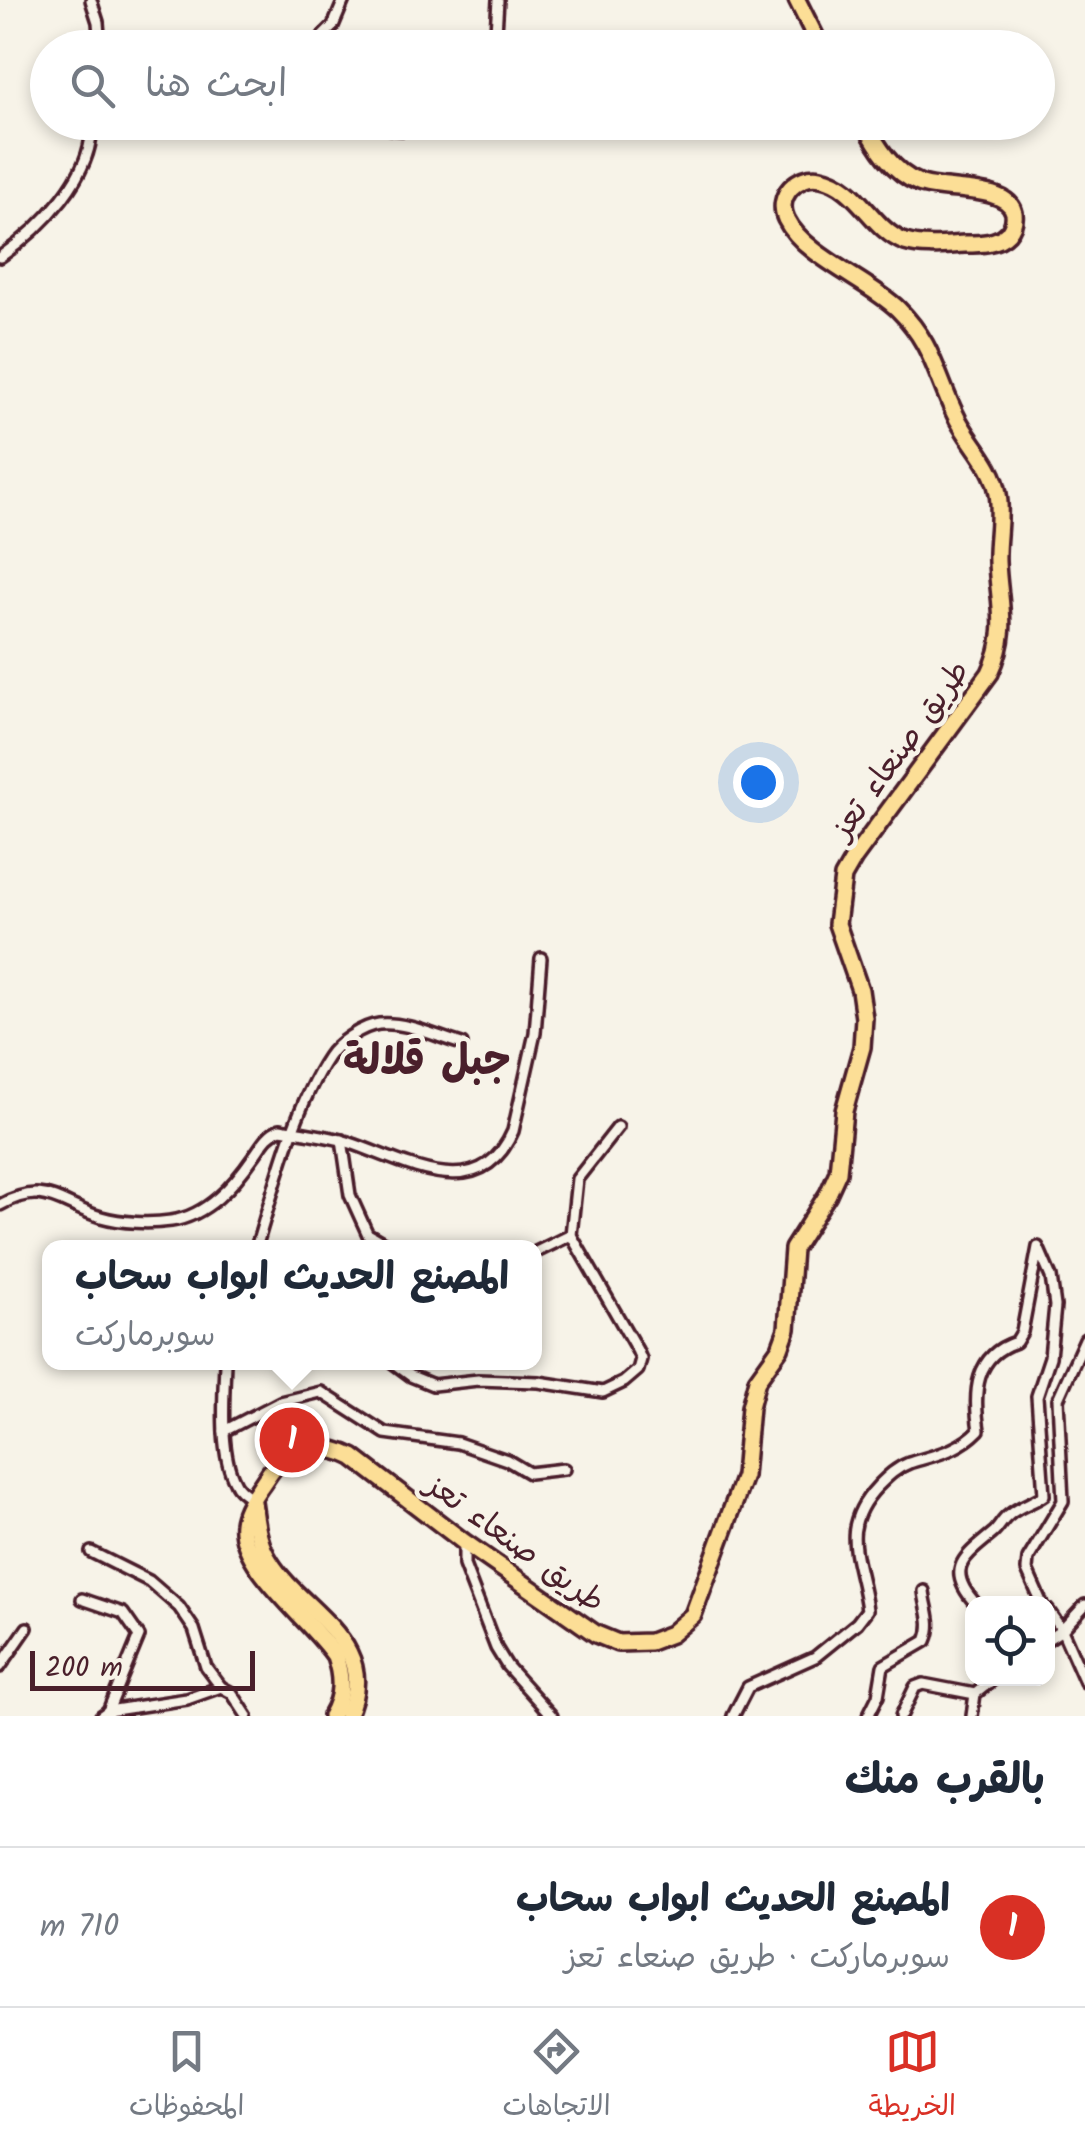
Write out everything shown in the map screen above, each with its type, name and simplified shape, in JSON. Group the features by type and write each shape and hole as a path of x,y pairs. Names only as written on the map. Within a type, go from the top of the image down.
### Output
{"highway":[{"path":"797,0 813,30"},
{"name":"طريق صنعاء تعز","path":"252,1498 276,1464 318,1448 336,1448 574,1620 618,1643 650,1642 671,1634 694,1615 744,1476 750,1407 757,1380 780,1348 787,1328 793,1249 838,1172 844,1111 862,1047 864,1018 860,990 837,924 844,877 990,672 1000,652 1004,625 997,562 999,511 992,475 956,416 927,343 916,327 869,286 817,252 786,219 782,204 788,190 801,179 821,178 857,200 890,234 924,246 983,244 1003,238 1012,230 1013,207 999,194 921,184 888,160 875,140"},
{"path":"252,1498 243,1523 247,1545 259,1569 335,1656 341,1692 332,1716"},
{"path":"252,1498 260,1543 270,1562 349,1651 356,1691 347,1716"}],"street":[{"path":"91,0 99,30"},
{"path":"329,30 344,0"},
{"path":"496,30 498,0"},
{"path":"0,257 69,192 89,140"},
{"path":"0,1205 22,1194 42,1194 104,1218 154,1222 186,1218 199,1213 229,1186 271,1132 280,1128 342,1140 426,1172 470,1170 496,1156 508,1144 535,1032 541,958"},
{"path":"259,1240 294,1131 330,1054 363,1029 380,1024 414,1028 462,1044"},
{"path":"403,1370 434,1386 478,1380 539,1382 603,1392 638,1370 641,1359 571,1235 577,1178 618,1128"},
{"path":"342,1140 350,1195 372,1240"},
{"path":"370,1235 378,1240"},
{"path":"542,1249 571,1235"},
{"path":"733,1716 748,1687 815,1657 867,1610 863,1578 853,1549 852,1534 860,1509 894,1470 941,1455 979,1430 975,1389 988,1357 1002,1346 1016,1342 1022,1332 1038,1246 1051,1277 1055,1306 1050,1356 1037,1396 1044,1495 1006,1517 997,1530 965,1555 960,1569 971,1596"},
{"path":"1038,1596 1026,1570 1028,1558 1063,1501 1058,1398 1085,1339"},
{"path":"226,1370 224,1432 233,1480 252,1498"},
{"path":"224,1432 280,1402 320,1392 385,1434 458,1442 507,1460 529,1473 564,1469"},
{"path":"464,1542 464,1565 496,1648 552,1716"},
{"path":"91,1552 150,1581 179,1607 194,1630 206,1668 221,1687 232,1693 247,1716"},
{"path":"868,1716 878,1696 883,1666 926,1641 930,1624 924,1591"},
{"path":"82,1599 123,1613 139,1636 104,1714"},
{"path":"1055,1634 1085,1605"},
{"path":"1055,1620 1085,1682"},
{"path":"0,1667 27,1628"},
{"path":"901,1716 915,1687 923,1684 975,1694"},
{"path":"972,1716 975,1694 985,1686"},
{"path":"104,1714 187,1698 221,1687"}],"place":[{"name":"المصنع الحديث ابواب سحاب","path":"292,1440"}],"district":[{"name":"جبل قلالة","path":"427,1059"}]}
